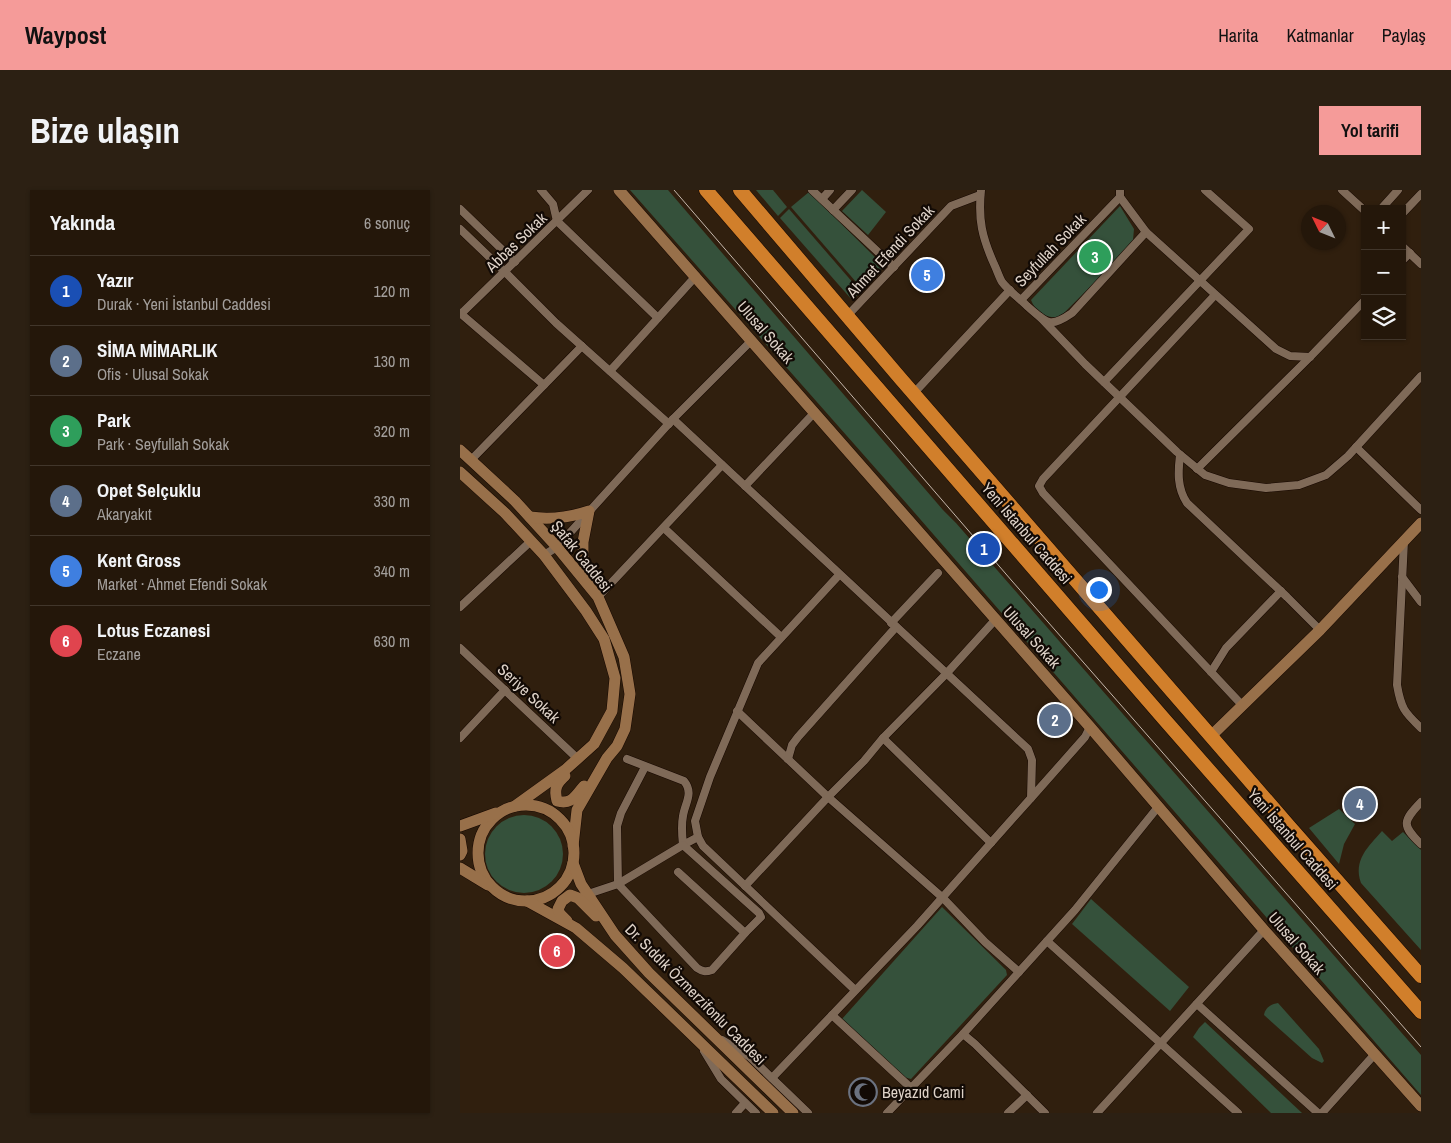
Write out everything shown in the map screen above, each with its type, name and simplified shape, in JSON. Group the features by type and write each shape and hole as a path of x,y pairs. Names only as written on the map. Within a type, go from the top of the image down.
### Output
{"highway":[{"name":"Yeni İstanbul Caddesi","path":"706,190 1164,719 1421,1012"},
{"name":"Yeni İstanbul Caddesi","path":"740,190 914,394 1421,976"}],"main road":[{"name":"Ulusal Sokak","path":"619,190 815,412 1264,930 1421,1106"},
{"name":"Şafak Caddesi","path":"460,450 515,501 557,546 598,598 624,657 630,694 626,729 577,810 573,846"},
{"name":"Şafak Caddesi","path":"460,472 505,513 544,555 586,611 604,639 615,678 612,711 594,744 578,759 515,806"},
{"path":"530,517 545,520 568,518 589,511 583,542 583,556 589,587"},
{"path":"1212,736 1320,630 1421,523"},
{"path":"578,759 558,783 554,791 557,801 567,803 573,800 606,761"},
{"path":"460,826 515,806 531,805 547,809 561,819 570,833 573,846 573,863 568,877 558,888 546,896 527,900 518,900 504,896 460,868"},
{"path":"492,888 483,876 478,862 478,848 481,834 489,822 500,812"},
{"path":"460,839 462,851 460,855"},
{"name":"Dr. Sıddık Özmerzifonlu Caddesi","path":"573,863 581,884 615,936 649,972 793,1113"},
{"path":"576,928 560,914 558,909 562,901 570,895 578,898 615,936"},
{"name":"Dr. Sıddık Özmerzifonlu Caddesi","path":"527,900 576,928 624,968 773,1113"}],"street":[{"path":"541,190 553,204 557,220 658,318"},
{"name":"Abbas Sokak","path":"461,313 588,190"},
{"path":"812,190 894,267"},
{"path":"822,199 830,190"},
{"path":"833,210 852,190"},
{"path":"1104,382 1249,229 1205,190"},
{"path":"1342,190 1361,207"},
{"path":"1384,205 1398,190"},
{"path":"981,193 979,215 985,244 1002,280 1010,290 1040,317 1180,455 1206,475 1229,483 1266,488 1299,485 1326,474 1356,447 1421,376"},
{"name":"Ahmet Efendi Sokak","path":"848,316 951,206 981,193"},
{"path":"1120,193 1146,232 1276,349 1290,356 1310,357"},
{"name":"Seyfullah Sokak","path":"1021,300 1120,193"},
{"path":"1406,210 1421,194"},
{"path":"460,208 515,262"},
{"path":"460,230 556,323 722,465 1028,749 1032,760 1031,798"},
{"path":"1040,317 1051,323 1058,322 1072,313 1146,232"},
{"path":"1406,250 1421,264"},
{"path":"1406,257 1410,253"},
{"path":"610,371 696,276"},
{"path":"914,394 1010,290"},
{"path":"1216,294 1043,478 1039,486 1040,490 1242,705"},
{"path":"1197,468 1361,304"},
{"path":"461,313 544,385"},
{"path":"544,555 557,546 671,422 752,340"},
{"path":"471,460 582,346"},
{"path":"745,486 815,412"},
{"path":"1356,447 1421,510"},
{"path":"1180,455 1178,476 1182,494 1187,503 1320,630"},
{"path":"598,598 722,465"},
{"path":"664,528 781,637"},
{"path":"460,607 531,541"},
{"path":"1404,541 1397,685 1400,701 1406,714 1421,728"},
{"path":"788,759 792,745 798,737 938,573"},
{"path":"839,575 758,663 710,777 694,821 703,846 855,990"},
{"path":"1402,576 1421,602"},
{"path":"1211,672 1226,648 1281,591"},
{"path":"746,886 995,620"},
{"name":"Seriye Sokak","path":"460,648 578,759"},
{"path":"460,738 505,690"},
{"path":"738,711 828,797 943,898 985,942 1019,972"},
{"path":"772,1078 943,898 1085,738 1090,728"},
{"path":"883,738 991,843"},
{"path":"627,759 684,781 689,787 689,796 683,814 681,830 683,845 759,913 761,917 712,970 702,971 618,884 617,826 644,767"},
{"path":"1421,802 1408,816 1406,824 1411,835 1421,844"},
{"path":"887,1113 963,1034 1075,910 1158,808"},
{"path":"588,894 618,884 698,836"},
{"path":"678,872 745,933"},
{"path":"1097,1113 1264,930"},
{"path":"1047,941 1238,1113"},
{"path":"1197,1004 1318,1113"},
{"path":"832,1015 910,1088"},
{"path":"710,1032 750,1056 808,1113"},
{"path":"963,1034 1046,1113"},
{"path":"698,1040 721,1079 756,1113"},
{"path":"1322,1113 1374,1055"},
{"path":"1008,1113 1027,1095"},
{"path":"736,1113 745,1103"}],"green space":[{"path":"630,190 668,190 943,510 1421,1055 1421,1095 907,504"},
{"path":"756,190 773,190 787,207 778,216"},
{"path":"862,190 886,212 868,235 842,211"},
{"path":"809,192 882,264 881,271 863,290 791,207"},
{"path":"1120,206 1134,229 1133,240 1103,274 1060,317 1046,316 1039,312 1031,300"},
{"path":"789,209 861,292 852,300 780,218"},
{"path":"1339,809 1355,824 1344,844 1339,864 1309,828"},
{"path":"524,815 539,818 556,832 560,839 563,854 560,869 546,886 539,890 524,893 509,890 492,876 488,869 485,854 488,839 502,822 509,818"},
{"path":"1382,831 1392,841 1403,832 1421,850 1421,950 1361,883 1359,875 1360,861 1367,848"},
{"path":"1091,899 1189,987 1170,1011 1072,924"},
{"path":"942,907 1006,970 1007,975 911,1079 904,1077 842,1019"},
{"path":"1278,1003 1319,1049 1324,1061 1322,1063 1312,1058 1264,1015 1269,1007"},
{"path":"1205,1022 1302,1113 1271,1113 1193,1037"}],"tram line":[{"path":"674,190 1012,581 1421,1047"}],"place":[{"name":"Park","path":"1095,257"},
{"name":"Kent Gross","path":"927,275"},
{"name":"Yazır","path":"984,549"},
{"name":"SİMA MİMARLIK","path":"1055,720"},
{"name":"Opet Selçuklu","path":"1360,804"},
{"name":"Lotus Eczanesi","path":"557,951"},
{"name":"Beyazıd Cami","path":"863,1092"}]}
